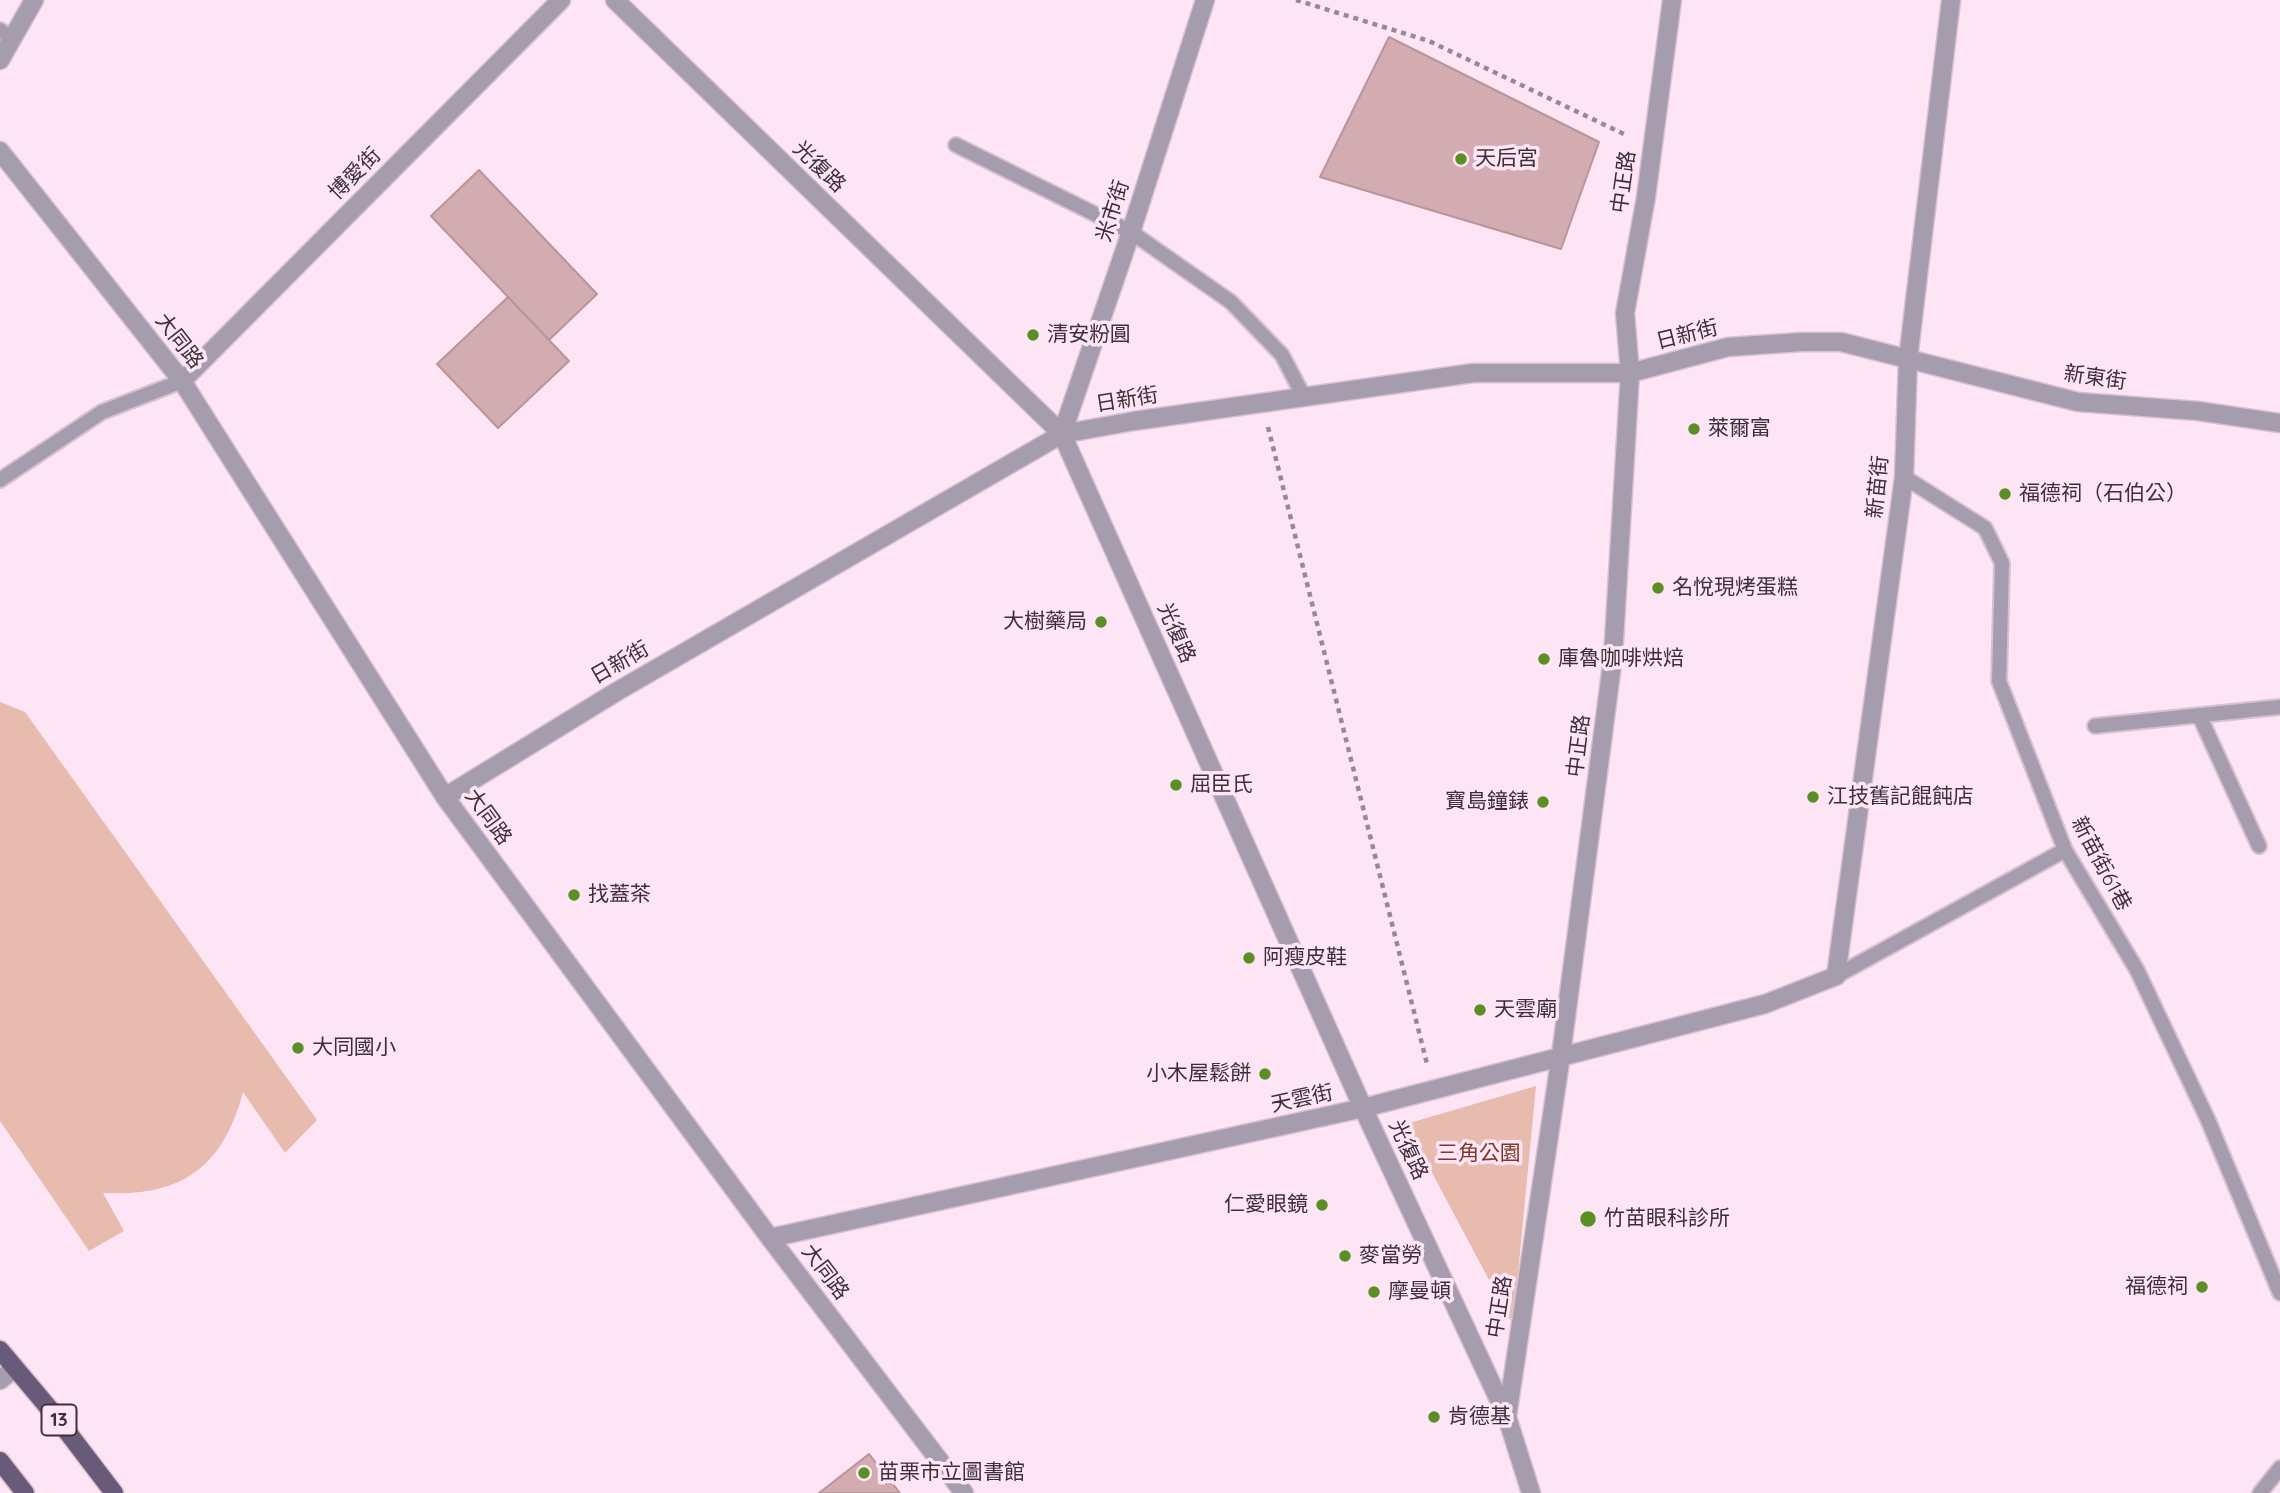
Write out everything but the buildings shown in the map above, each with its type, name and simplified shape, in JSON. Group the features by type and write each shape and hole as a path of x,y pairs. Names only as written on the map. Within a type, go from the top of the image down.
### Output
{"main road":[{"name":"13","path":"0,1350 114,1493"},
{"path":"0,1461 25,1493"}],"street":[{"path":"0,60 6,35 34,0"},
{"name":"博愛街","path":"182,381 561,0"},
{"name":"光復路","path":"615,0 1062,434 1363,1108 1507,1416"},
{"name":"米市街","path":"1062,434 1131,232 1205,0"},
{"name":"中正路","path":"1531,1493 1507,1416 1562,1055 1613,657 1630,373 1625,313 1653,143 1672,0"},
{"name":"新苗街","path":"1836,976 1904,477 1908,359 1951,0"},
{"name":"大同路","path":"0,151 182,381 445,796 770,1238 964,1493"},
{"name":"日新街","path":"445,796 616,692 1062,434 1134,421 1473,373 1630,373 1728,347 1841,342 1908,359"},
{"name":"新東街","path":"1908,359 2078,402 2197,411 2280,423"},
{"name":"天雲街","path":"770,1238 1363,1108 1765,1004 1836,976"},
{"path":"0,1380 15,1368"}],"lane":[{"path":"956,145 1131,232 1231,302 1282,355 1304,397"},
{"path":"0,480 102,412 182,381"},
{"name":"新苗街61巷","path":"1904,477 1985,528 2002,563 1999,681 2064,850 2137,970 2208,1119 2280,1293"},
{"path":"2095,726 2280,707"},
{"path":"2199,715 2259,846"},
{"path":"1836,976 2064,850"},
{"path":"2260,1493 2280,1468"}],"path":[{"path":"1296,0 1430,41 1628,136 1653,143"},
{"path":"1261,403 1433,1090"}],"green space":[{"path":"0,702 25,712 317,1120 285,1153 243,1092 224,1140 195,1172 176,1183 155,1190 103,1193 124,1231 89,1251 0,1121"},
{"name":"三角公園","path":"1536,1086 1513,1325 1406,1124"}],"place":[{"name":"天后宮","path":"1461,159"},
{"name":"清安粉圓","path":"1033,335"},
{"name":"萊爾富","path":"1694,429"},
{"name":"福德祠（石伯公）","path":"2005,494"},
{"name":"名悅現烤蛋糕","path":"1658,588"},
{"name":"大樹藥局","path":"1101,622"},
{"name":"庫魯咖啡烘焙","path":"1544,659"},
{"name":"屈臣氏","path":"1176,785"},
{"name":"江技舊記餛飩店","path":"1813,797"},
{"name":"寶島鐘錶","path":"1543,802"},
{"name":"找蓋茶","path":"574,895"},
{"name":"阿瘦皮鞋","path":"1249,958"},
{"name":"天雲廟","path":"1480,1010"},
{"name":"大同國小","path":"298,1048"},
{"name":"小木屋鬆餅","path":"1265,1074"},
{"name":"仁愛眼鏡","path":"1322,1205"},
{"name":"竹苗眼科診所","path":"1588,1219"},
{"name":"麥當勞","path":"1345,1256"},
{"name":"福德祠","path":"2202,1287"},
{"name":"摩曼頓","path":"1374,1292"},
{"name":"肯德基","path":"1434,1417"},
{"name":"苗栗市立圖書館","path":"864,1473"}]}
